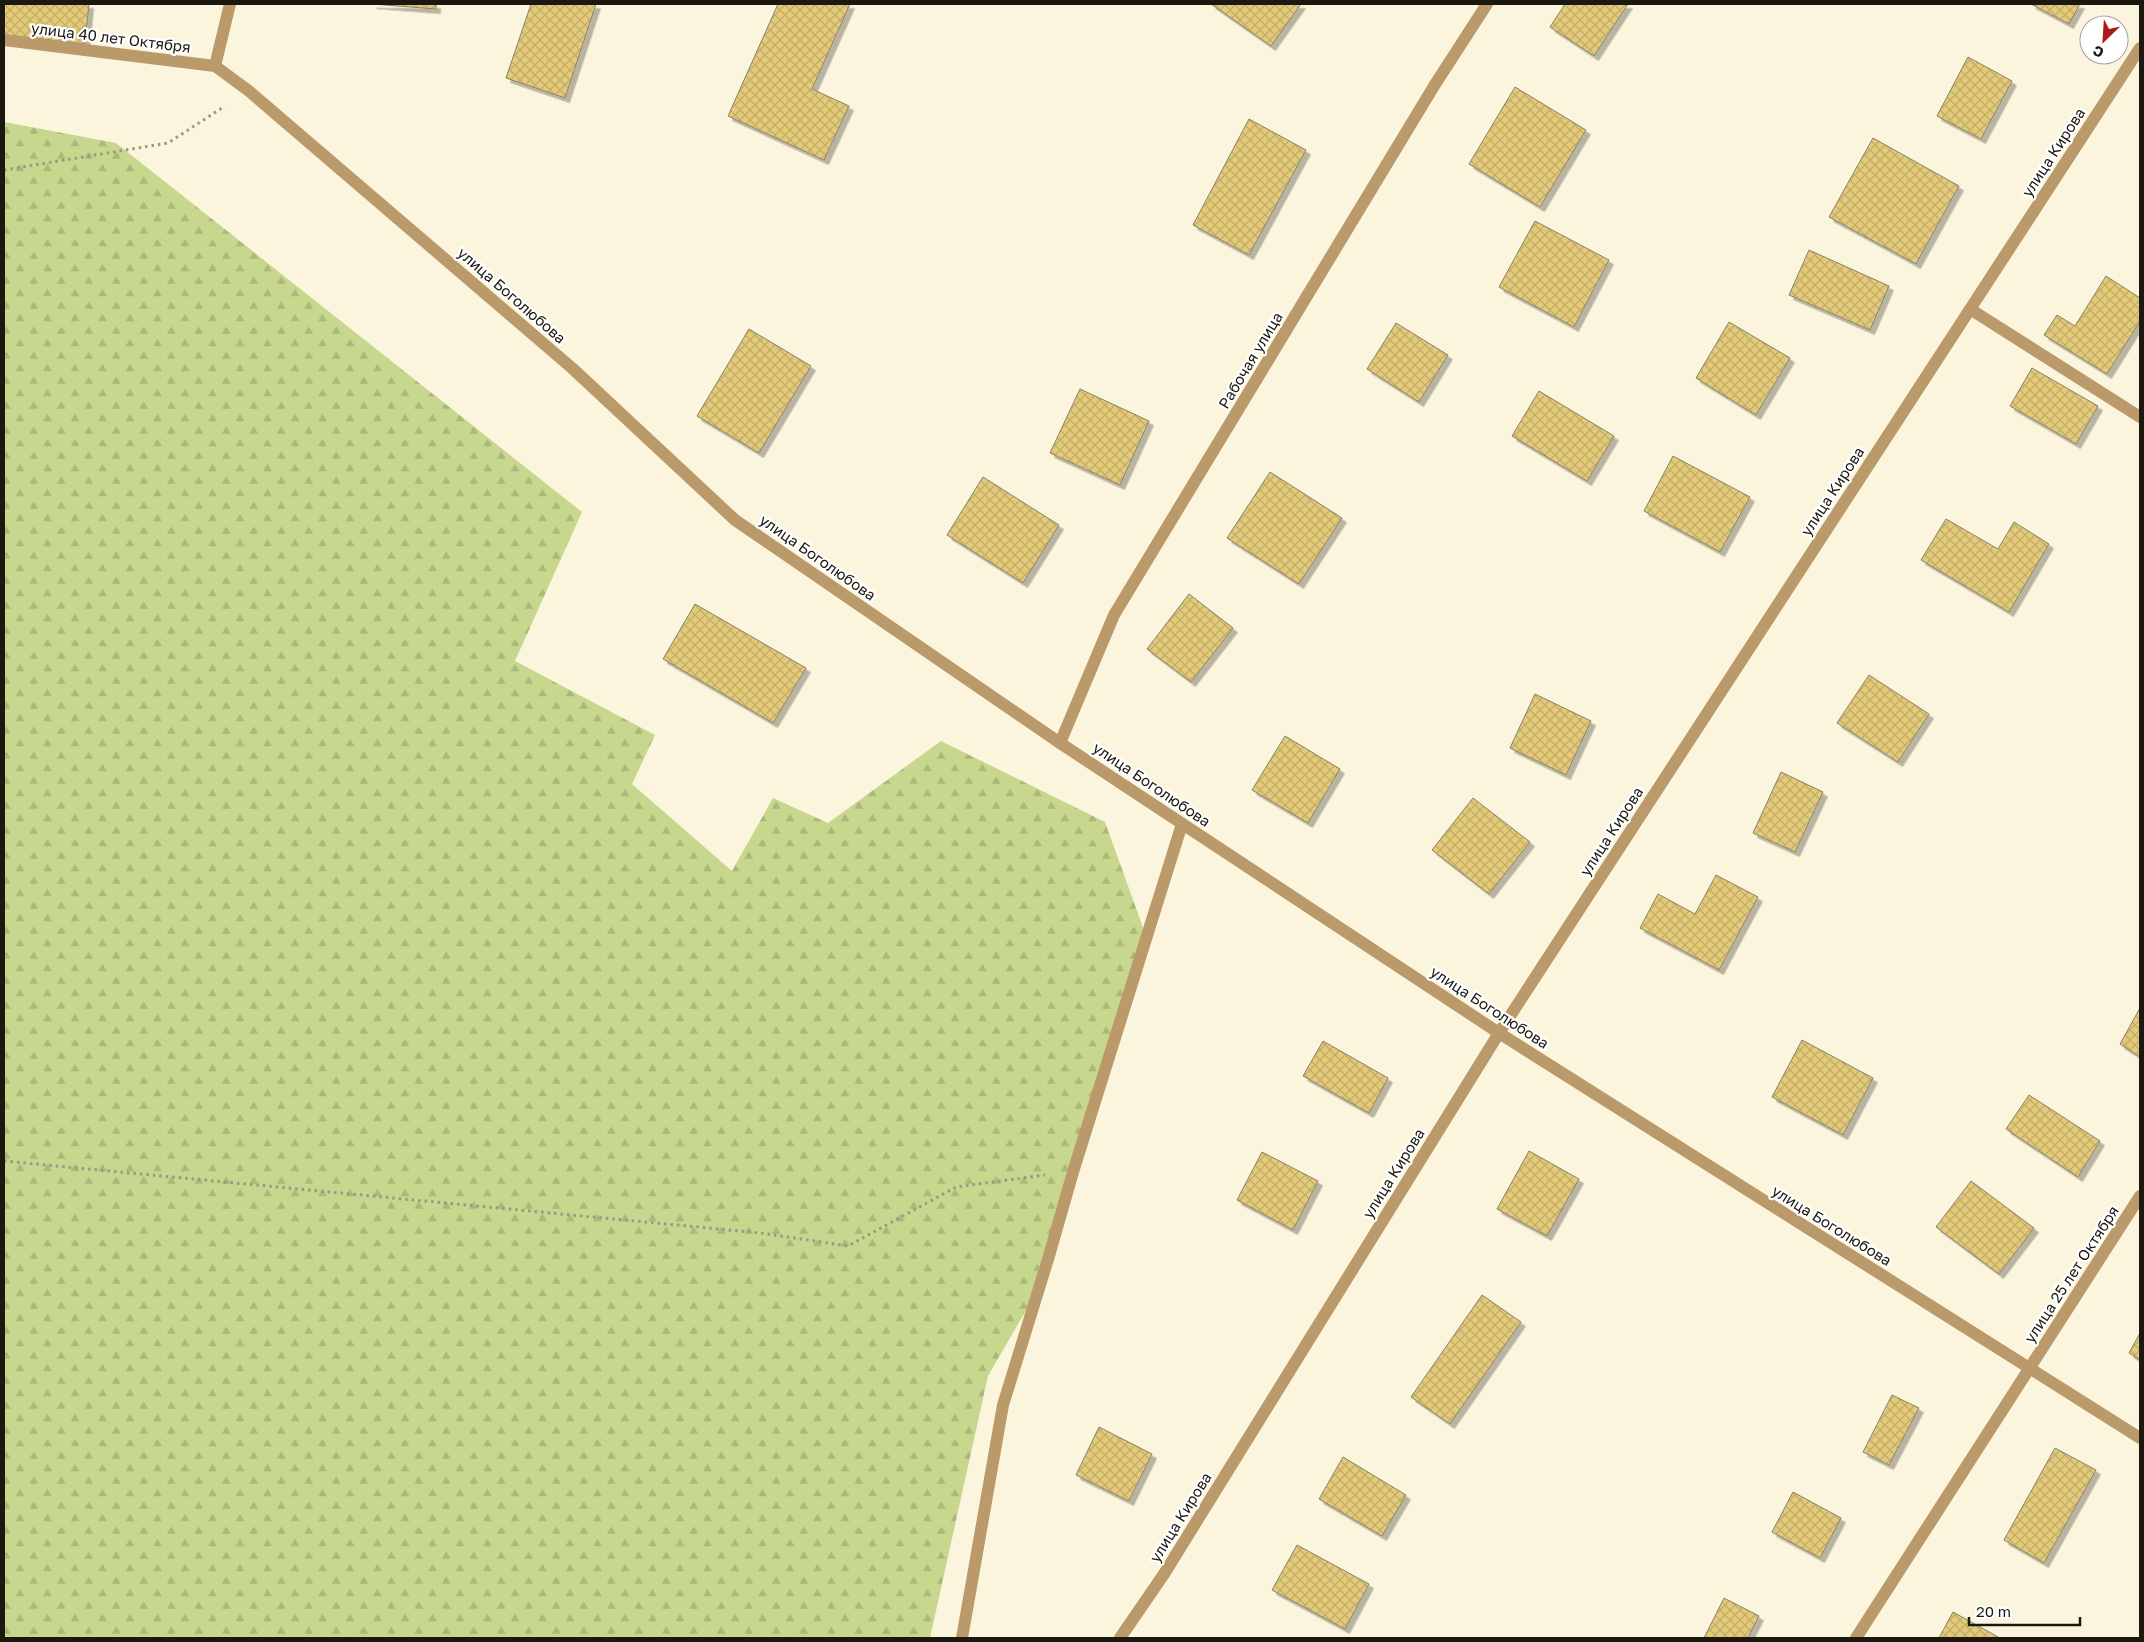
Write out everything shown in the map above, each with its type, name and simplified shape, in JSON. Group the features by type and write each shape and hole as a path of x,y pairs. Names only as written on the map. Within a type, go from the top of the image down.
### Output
{"street":[{"path":"215,66 230,4"},
{"name":"Рабочая улица","path":"1060,742 1114,615 1424,103 1487,4"},
{"name":"улица 40 лет Октября","path":"4,40 215,66"},
{"name":"улица Кирова","path":"1120,1638 1169,1566 1499,1033 2140,48"},
{"name":"улица Боголюбова","path":"215,66 248,91 572,368 735,520 1182,824 1499,1033 2140,1438"},
{"path":"1970,309 2140,417"},
{"path":"962,1638 1003,1404 1073,1172 1182,824"},
{"name":"улица 25 лет Октября","path":"1856,1638 2140,1196"}],"path":[{"path":"4,170 168,142 248,91"},
{"path":"4,1161 761,1232 848,1246 956,1187 1073,1172"}],"green space":[{"path":"4,122 116,143 582,512 515,661 655,735 632,784 732,871 773,798 828,823 941,741 1105,822 1145,933 1043,1281 988,1376 930,1638 4,1638"}],"building":[{"path":"4,4 89,4 85,44 4,35"},
{"path":"372,4 436,4 436,9"},
{"path":"531,4 596,4 565,98 506,78"},
{"path":"778,4 850,4 812,89 849,106 824,160 728,116"},
{"path":"1211,4 1301,4 1271,46"},
{"path":"1565,4 1628,4 1594,56 1550,27"},
{"path":"2031,4 2080,4 2069,24"},
{"path":"1968,57 2012,81 1981,139 1937,116"},
{"path":"1515,87 1586,130 1540,207 1469,164"},
{"path":"1249,119 1306,150 1249,255 1193,225"},
{"path":"1873,138 1959,186 1916,264 1829,217"},
{"path":"1535,221 1609,260 1574,327 1499,287"},
{"path":"1809,250 1889,286 1870,330 1789,295"},
{"path":"2106,276 2140,298 2140,321 2107,374 2044,335 2057,315 2075,326"},
{"path":"1729,322 1790,358 1756,415 1696,378"},
{"path":"1396,323 1448,355 1419,402 1367,369"},
{"path":"749,329 811,366 759,453 697,416"},
{"path":"2032,368 2098,406 2076,444 2010,406"},
{"path":"1080,389 1149,421 1120,485 1050,453"},
{"path":"1539,391 1614,436 1587,481 1512,436"},
{"path":"1673,456 1750,497 1720,552 1644,511"},
{"path":"1270,472 1342,518 1299,584 1227,538"},
{"path":"983,477 1059,525 1023,583 947,535"},
{"path":"1946,519 1998,549 2014,522 2049,544 2009,612 1921,560"},
{"path":"1189,594 1233,628 1191,682 1147,649"},
{"path":"695,604 806,668 773,723 663,659"},
{"path":"1869,675 1929,714 1898,762 1837,723"},
{"path":"1535,694 1591,721 1566,775 1510,748"},
{"path":"1285,736 1340,769 1308,823 1252,790"},
{"path":"1781,772 1823,792 1795,852 1753,833"},
{"path":"1473,798 1530,842 1489,894 1432,850"},
{"path":"1716,875 1758,897 1719,970 1640,928 1658,894 1695,914"},
{"path":"2140,1008 2140,1057 2120,1044"},
{"path":"1802,1040 1873,1078 1843,1135 1772,1097"},
{"path":"1323,1041 1388,1078 1369,1113 1303,1076"},
{"path":"2029,1095 2100,1141 2078,1177 2006,1129"},
{"path":"1529,1151 1579,1179 1547,1236 1497,1209"},
{"path":"1262,1152 1318,1181 1293,1230 1237,1200"},
{"path":"1971,1181 2034,1228 1999,1274 1936,1227"},
{"path":"1482,1295 1521,1322 1450,1424 1411,1397"},
{"path":"2140,1333 2140,1360 2129,1353"},
{"path":"1892,1395 1919,1408 1889,1465 1863,1452"},
{"path":"1099,1427 1152,1454 1129,1501 1076,1475"},
{"path":"2055,1448 2096,1470 2044,1563 2004,1540"},
{"path":"1343,1457 1406,1495 1382,1536 1319,1499"},
{"path":"1793,1492 1841,1518 1820,1558 1772,1532"},
{"path":"1297,1545 1369,1584 1345,1629 1272,1590"},
{"path":"1724,1598 1759,1616 1748,1638 1704,1638"},
{"path":"1953,1612 2000,1638 1939,1638"}]}
